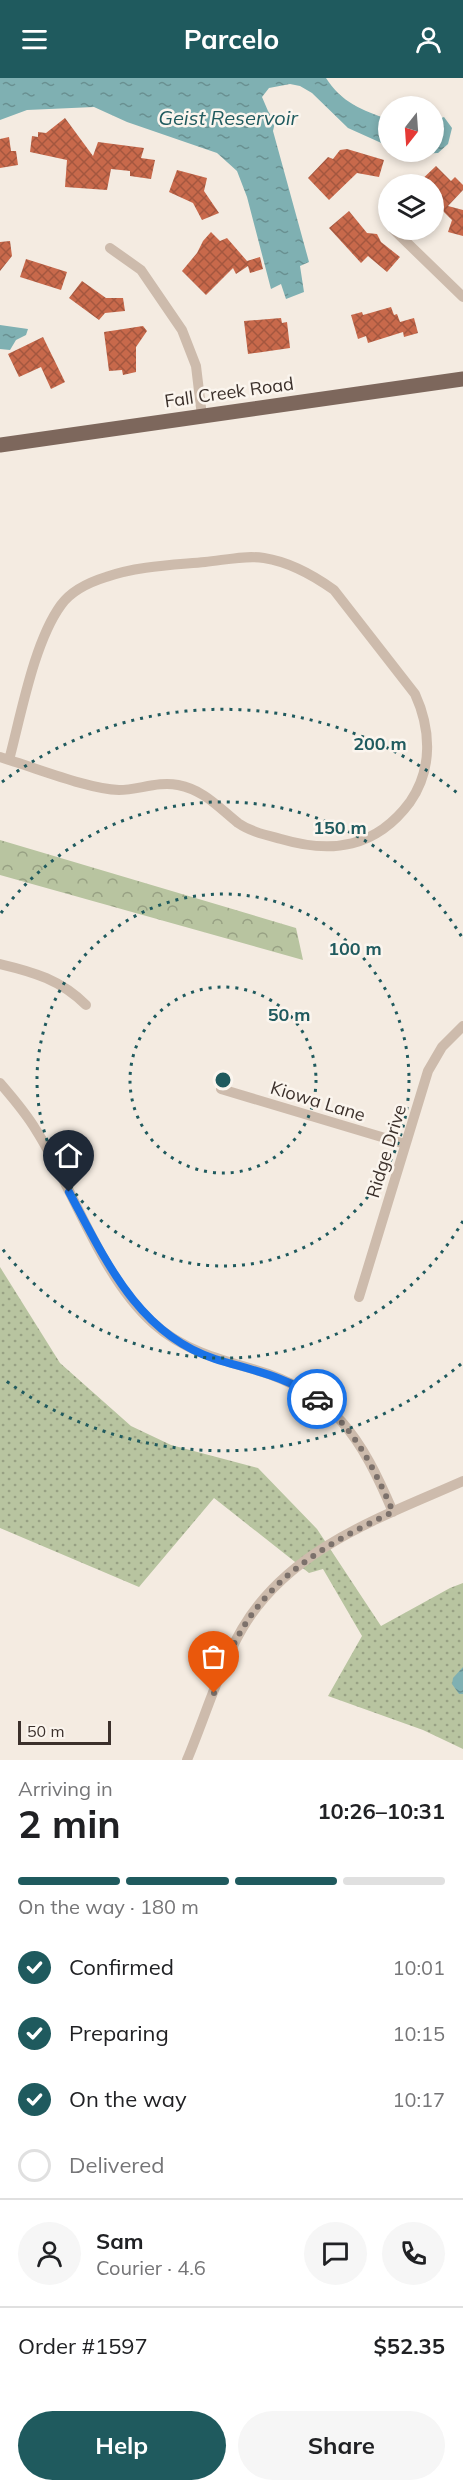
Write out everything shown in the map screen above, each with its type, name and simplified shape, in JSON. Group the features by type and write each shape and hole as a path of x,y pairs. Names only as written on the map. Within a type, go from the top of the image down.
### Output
{"main road":[{"name":"Fall Creek Road","path":"0,445 463,379"}],"street":[{"path":"404,240 463,297"},
{"path":"110,249 141,270 182,330 196,366 202,416"},
{"path":"242,558 264,558 298,568 334,590 406,681 422,709 428,751 416,794 402,813 385,828 360,841 338,847 318,848 258,832 238,822 207,796 182,786 158,785 117,790 5,759 43,635 62,603 87,584 108,576 172,565 242,558"},
{"path":"0,964 54,980 72,991 86,1005"},
{"name":"Ridge Drive","path":"359,1297 428,1071 442,1047 463,1026"},
{"path":"0,1083 37,1131 102,1253 141,1311 162,1330 189,1348 214,1359 286,1381 305,1390 324,1404 342,1420 359,1443 373,1467 393,1512"},
{"name":"Kiowa Lane","path":"221,1089 405,1144"},
{"path":"187,1760 230,1651 243,1627 262,1601 294,1569 339,1538 463,1481"}],"green space":[{"path":"0,840 296,928 303,960 0,875"},
{"path":"0,1267 60,1363 131,1426 171,1445 258,1468 317,1529 381,1626 463,1583 463,1749 423,1730 328,1696 362,1636 323,1569 309,1573 214,1498 139,1587 0,1528"}],"water":[{"name":"Geist Reservoir","path":"0,78 326,78 346,99 378,116 378,142 348,128 312,93 300,86 290,84 269,88 262,97 275,122 273,131 309,262 300,266 304,292 286,299 281,284 271,289 247,197 237,171 217,153 127,122 94,107 27,110 0,120"},
{"path":"444,117 452,128 448,144 444,148"},
{"path":"0,325 28,329 26,335 16,340 10,350 0,349"},
{"path":"463,1667 463,1694 459,1694 452,1684 453,1678"}],"building":[{"path":"65,118 93,156 98,142 144,148 141,158 155,160 151,179 130,176 130,171 111,169 107,190 65,187 67,160 30,152 32,136 38,137 38,132 46,133"},
{"path":"9,137 11,151 16,151 18,165 0,168 0,139"},
{"path":"347,149 378,158 378,162 383,162 378,177 357,173 329,200 308,178 328,157 333,159 340,150"},
{"path":"436,166 444,174 428,174"},
{"path":"177,170 207,178 204,191 219,213 202,220 193,203 169,192"},
{"path":"444,174 451,181 455,177 463,185 463,190 448,206 463,210 463,236 448,232 452,220 444,212"},
{"path":"349,211 367,233 377,234 378,240 400,257 387,272 368,256 361,263 329,228"},
{"path":"211,232 220,241 227,238 247,261 260,257 263,269 250,273 248,266 236,274 233,268 206,295 182,271"},
{"path":"10,241 12,256 0,271 0,242"},
{"path":"26,259 67,272 61,290 20,277"},
{"path":"82,281 106,298 123,298 125,311 105,313 99,320 69,298"},
{"path":"391,307 400,322 414,318 418,333 404,337 403,332 368,343 366,336 358,339 351,315 362,312 363,315"},
{"path":"281,318 282,323 287,322 290,348 248,354 244,321"},
{"path":"143,326 147,331 136,347 136,372 123,375 122,370 109,371 104,332"},
{"path":"43,337 65,382 51,389 41,367 19,377 8,354"}],"way so far":[{"path":"214,1693 230,1651 243,1627 262,1601 294,1569 311,1556 339,1538 393,1512 373,1467 359,1443 342,1420 317,1399"}],"route":[{"path":"69,1192 102,1253 130,1298 155,1325 189,1348 214,1359 286,1381 317,1399"}]}
